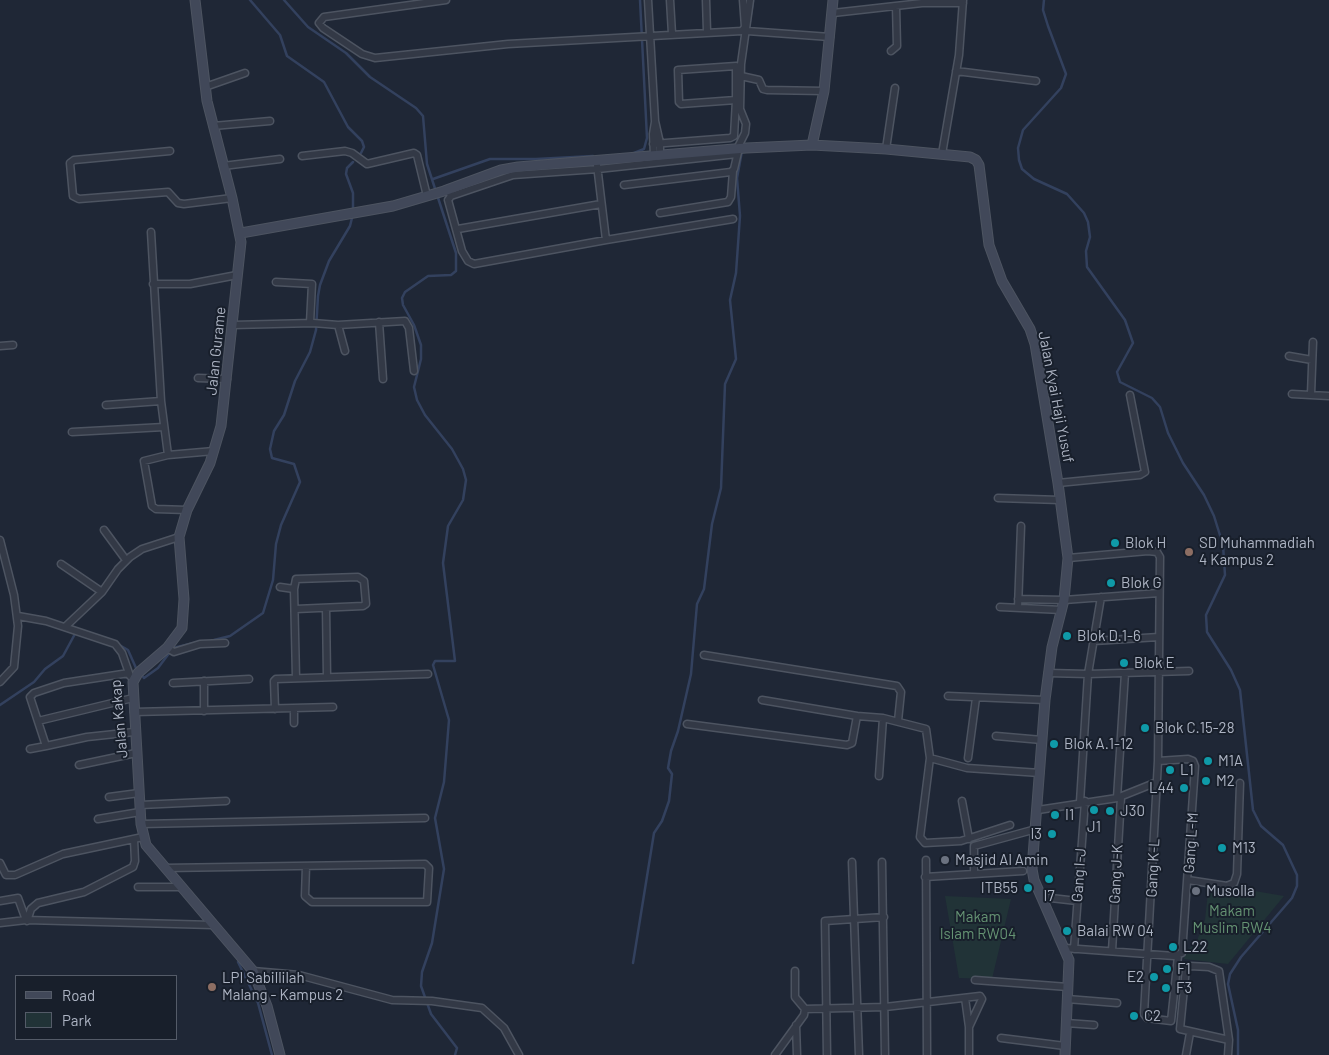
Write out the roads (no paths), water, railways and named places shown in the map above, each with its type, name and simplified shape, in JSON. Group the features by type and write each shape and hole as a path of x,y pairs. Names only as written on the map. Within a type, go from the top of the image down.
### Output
{"street":[{"name":"Jalan Gurame","path":"136,674 170,650 182,628 178,538 187,510 214,451 221,426 241,233 213,126 205,87 195,0"},
{"path":"446,0 324,17 320,19 320,24 323,28 362,54 373,58 498,45 744,30 743,0"},
{"path":"648,0 646,35 657,156"},
{"path":"670,0 672,34"},
{"path":"706,0 707,31"},
{"path":"660,212 728,202 731,197 733,171 746,124 740,109 741,76 750,31 750,0"},
{"path":"812,145 824,91 833,0"},
{"path":"833,13 922,1 963,1 956,71 942,154"},
{"path":"892,52 897,46 896,6"},
{"path":"750,31 830,38"},
{"path":"657,143 732,137 736,100 736,66 677,70 679,102 681,104 736,100"},
{"path":"956,71 1036,82"},
{"path":"205,87 245,73"},
{"path":"741,76 749,76 759,80 763,89 767,90 824,91"},
{"path":"886,149 895,88"},
{"path":"213,126 270,121"},
{"name":"Jalan Kyai Haji Yusuf","path":"241,233 348,215 448,192 506,168 597,165 657,156 812,145 886,149 970,157 978,163 989,245 1002,281 1030,329 1035,344 1058,483 1068,558 1064,600 1052,647 1048,673 1032,873 1042,897 1070,949 1065,1051"},
{"path":"606,240 597,165 740,150"},
{"path":"170,151 74,160 70,163 72,196 79,199 168,192 182,204 232,198"},
{"path":"302,156 345,151 352,153 367,164 414,153 429,195"},
{"path":"223,166 280,159"},
{"path":"624,185 733,171"},
{"path":"448,192 448,200 458,229 462,251 468,261 476,265 606,240 733,220"},
{"path":"458,229 601,204"},
{"path":"151,232 161,401 168,455"},
{"path":"153,284 190,284 236,275"},
{"path":"276,282 312,284 314,323"},
{"path":"378,322 383,380"},
{"path":"232,325 314,323 338,325 407,322 414,371"},
{"path":"338,325 345,351"},
{"path":"1311,394 1313,342"},
{"path":"0,346 13,345"},
{"path":"1289,356 1312,360"},
{"path":"198,378 227,379"},
{"path":"1292,394 1329,396"},
{"path":"1058,483 1140,475 1145,472 1130,395"},
{"path":"106,405 161,401"},
{"path":"72,432 164,427"},
{"path":"187,510 156,508 151,504 144,461 168,455 214,451"},
{"path":"998,498 1060,500"},
{"path":"1018,608 1021,526"},
{"path":"104,530 126,560"},
{"path":"65,627 102,592 126,560 142,549 178,538"},
{"path":"0,540 18,616 15,665 0,682"},
{"name":"Gang K-L","path":"1068,558 1156,552 1160,559 1158,761 1144,1014 1150,1020 1168,1022 1172,1016 1180,954"},
{"path":"61,564 102,592"},
{"path":"296,609 364,606 366,604 364,579 358,577 299,578 295,581 296,678"},
{"path":"280,587 294,589"},
{"path":"1018,599 1064,600 1159,593"},
{"name":"Gang I-J","path":"1070,949 1077,901 1088,674 1100,597"},
{"path":"1000,607 1062,610"},
{"path":"326,608 327,677"},
{"name":"Jalan Kakap","path":"18,616 39,618 115,644 136,674 133,698 141,824 138,838"},
{"path":"1094,642 1159,637"},
{"path":"170,650 200,644 225,643"},
{"path":"704,656 897,686 901,692 898,722"},
{"path":"1048,673 1088,674 1189,671"},
{"name":"Gang J-K","path":"1112,951 1125,673"},
{"path":"46,746 32,694 64,684 136,674"},
{"path":"275,709 274,680 428,674"},
{"path":"173,683 249,679"},
{"path":"204,681 204,711"},
{"path":"948,696 1045,700"},
{"path":"38,721 133,698"},
{"path":"968,758 976,698"},
{"path":"762,700 857,716 883,718 927,730 930,758 921,839 927,844 969,838 1010,825"},
{"path":"134,712 333,707"},
{"path":"294,709 294,724"},
{"path":"687,724 847,745 852,743 857,716"},
{"path":"879,776 883,718"},
{"path":"30,749 87,737 134,732"},
{"path":"996,736 1042,740"},
{"path":"79,765 136,753"},
{"path":"930,758 966,768 1040,773"},
{"name":"Gang L-M","path":"1158,761 1188,758 1194,764 1188,880 1180,954"},
{"path":"1038,810 1082,801 1119,797 1157,782"},
{"path":"1188,880 1227,886 1234,883 1240,783"},
{"path":"109,797 139,793"},
{"path":"98,819 140,808 226,801"},
{"path":"962,801 969,838"},
{"path":"141,824 297,819 425,818"},
{"path":"974,873 974,846 1036,829"},
{"path":"0,863 6,875 15,875 63,854 138,838"},
{"path":"138,838 244,958 253,971 267,1006 280,1055"},
{"path":"26,921 31,909 38,903 84,892 121,875 133,867 138,838"},
{"path":"926,860 927,1055"},
{"path":"852,862 859,1055"},
{"path":"882,862 885,1055"},
{"path":"165,868 425,864 429,868 427,902 312,902 305,896 306,866"},
{"path":"925,877 1023,870"},
{"path":"138,887 181,887"},
{"path":"1042,897 1077,901"},
{"path":"0,901 18,898 26,921"},
{"path":"827,1055 824,922 827,920 884,917"},
{"path":"0,923 26,921 213,925"},
{"path":"1070,949 1180,954"},
{"path":"1228,1055 1229,1040 1220,973 1216,969 1209,967 1194,965 1186,968 1179,1027 1190,1033 1229,1040"},
{"path":"253,971 299,975 359,993 392,1000 432,1001 482,1008 504,1028 520,1055"},
{"path":"775,1055 804,1016 805,1009 795,997 795,971"},
{"path":"975,980 1068,987"},
{"path":"805,1009 885,1007 980,996 982,998 968,1027"},
{"path":"965,998 968,1055"},
{"path":"1068,999 1117,1003"},
{"path":"1066,1023 1094,1025"},
{"path":"796,1025 798,1055"},
{"path":"1186,1055 1190,1033"},
{"path":"1001,1038 1065,1051"}],"waterway":[{"path":"250,0 280,35 287,56 324,82 348,127 362,141 364,147 361,153"},
{"path":"284,0 308,27 346,53 370,77 416,108 423,116 427,164 456,253 456,271 451,275 428,276 405,292 402,298 403,305 414,325 421,345 421,359 414,387 417,400 425,415 452,449 463,469 466,480 463,500 448,526 443,563 455,661 435,661 433,665 449,720 444,782 435,818 444,869 432,943 422,972 421,986 431,1014 457,1048 455,1055"},
{"path":"634,153 644,149 647,138 640,0"},
{"path":"1044,0 1043,10 1066,74 1061,88 1023,130 1018,148 1019,160 1022,169 1034,179 1067,194 1084,213 1088,222 1090,237 1086,251 1087,267 1125,320 1133,343 1117,372 1120,382 1152,398 1160,407 1168,433 1214,516 1223,545 1225,575 1206,615 1207,632 1231,670 1240,690 1253,810 1261,826 1283,845 1297,875 1297,886 1292,898 1241,957 1230,974 1228,984 1238,1030 1238,1055"},
{"path":"747,40 753,1"},
{"path":"633,963 654,833 662,821 669,801 672,774 668,768 691,674 697,604 704,589 712,524 721,488 725,384 736,359 730,300 736,273 740,216 737,178 742,151"},
{"path":"433,179 490,159 593,156"},
{"path":"353,162 347,168 346,174 353,193 353,210"},
{"path":"214,640 230,636 263,613 273,580 276,544 281,525 300,482 294,464 272,458 270,449 274,431 284,415 295,381 310,352 316,330 320,285 329,261 350,226 352,218"},
{"path":"0,705 34,682 45,669 63,656 76,632"},
{"path":"116,643 128,650 136,668 144,678 158,668 173,648 198,642"},
{"path":"238,962 258,1003 272,1055"}],"place":[{"name":"Blok H","path":"1115,543"},
{"name":"SD Muhammadiah 4 Kampus 2","path":"1189,552"},
{"name":"Blok G","path":"1111,583"},
{"name":"Blok D.1-6","path":"1067,636"},
{"name":"Blok E","path":"1124,663"},
{"name":"Blok C.15-28","path":"1145,728"},
{"name":"Blok A.1-12","path":"1054,744"},
{"name":"M1A","path":"1208,761"},
{"name":"L1","path":"1170,770"},
{"name":"M2","path":"1206,781"},
{"name":"L44","path":"1184,788"},
{"name":"J1","path":"1094,810"},
{"name":"J30","path":"1110,811"},
{"name":"I1","path":"1055,815"},
{"name":"I3","path":"1052,834"},
{"name":"M13","path":"1222,848"},
{"name":"Masjid Al Amin","path":"945,860"},
{"name":"I7","path":"1049,879"},
{"name":"ITB55","path":"1028,888"},
{"name":"Musolla","path":"1196,891"},
{"name":"Balai RW 04","path":"1067,931"},
{"name":"L22","path":"1173,947"},
{"name":"F1","path":"1167,969"},
{"name":"E2","path":"1154,977"},
{"name":"LPI Sabillilah Malang - Kampus 2","path":"212,987"},
{"name":"F3","path":"1166,988"},
{"name":"C2","path":"1134,1016"}],"park label":[{"name":"Makam Muslim RW4","path":"1232,920"},
{"name":"Makam Islam RW04","path":"978,926"}]}
